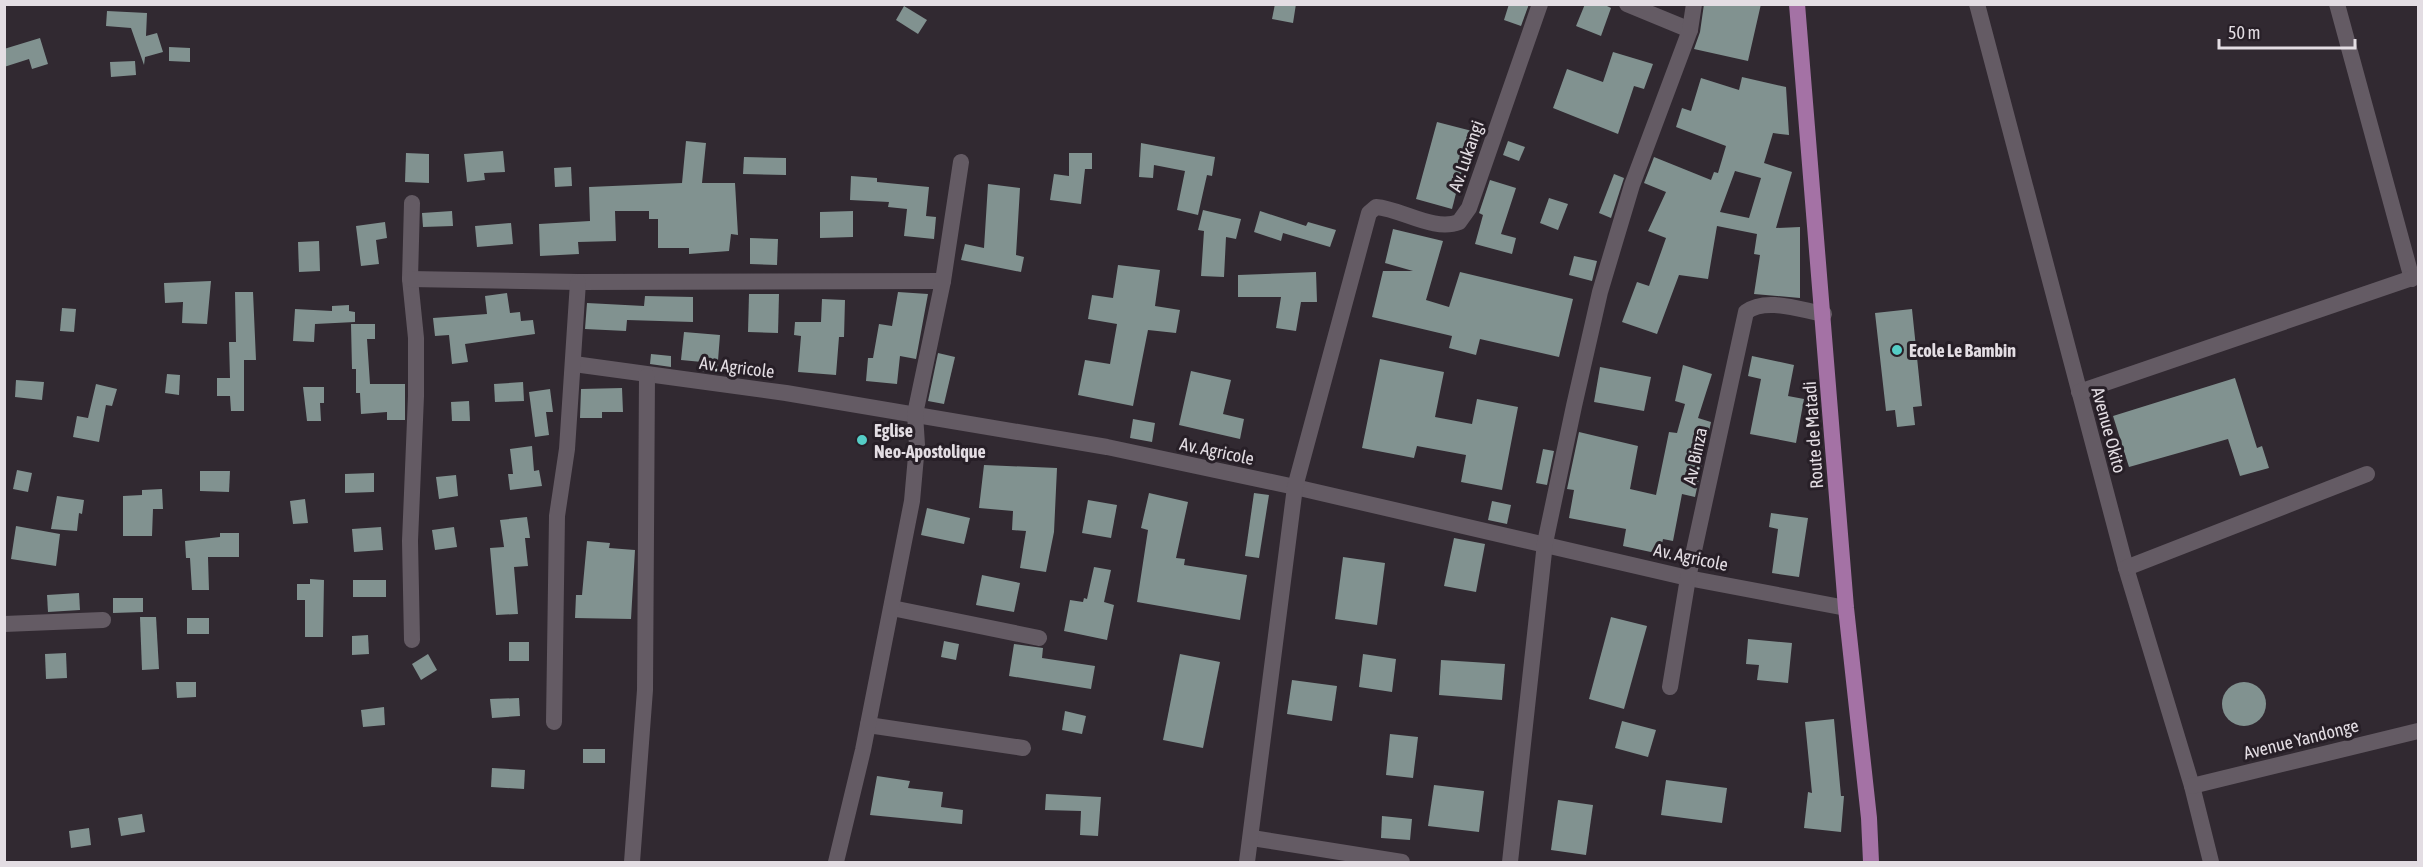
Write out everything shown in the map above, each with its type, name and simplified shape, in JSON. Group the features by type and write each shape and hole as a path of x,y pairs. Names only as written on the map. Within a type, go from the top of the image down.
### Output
{"main road":[{"name":"Route de Matadi","path":"1797,4 1824,314 1846,608 1869,818 1871,862"}],"street":[{"name":"Av. Lukangi","path":"1295,487 1369,213 1376,207 1443,225 1459,222 1468,208 1540,4"},
{"path":"1627,4 1690,30"},
{"path":"1510,862 1545,543 1600,292 1632,186 1690,30 1694,4"},
{"name":"Avenue Okito","path":"1977,4 2126,568 2192,786 2211,862"},
{"path":"2079,392 2415,277 2337,4"},
{"path":"836,862 868,725 912,501 917,445 915,414 943,281 961,162"},
{"path":"412,203 410,279 416,350 410,541 412,640"},
{"path":"410,279 578,282 943,281"},
{"path":"554,722 557,516 567,449 578,282"},
{"name":"Av. Binza","path":"1670,687 1688,578 1746,312 1755,305 1767,305 1824,314"},
{"name":"Av. Agricole","path":"574,364 647,376 786,393 1107,447 1545,543 1688,578 1846,608"},
{"path":"632,862 645,690 647,376"},
{"path":"2126,568 2367,474"},
{"path":"1247,862 1252,838 1295,487"},
{"path":"892,608 1039,638"},
{"path":"4,624 103,620"},
{"path":"868,725 1023,747"},
{"name":"Avenue Yandonge","path":"2192,786 2418,731"},
{"path":"1252,838 1402,862"}],"building":[{"path":"1275,4 1296,4 1293,23 1272,19"},
{"path":"1509,4 1529,4 1521,26 1504,20"},
{"path":"1585,4 1603,4 1611,8 1601,36 1576,26"},
{"path":"1704,4 1761,4 1748,61 1694,49 1700,32"},
{"path":"904,6 927,20 918,34 896,20"},
{"path":"107,11 147,13 146,36 157,33 163,52 145,57 144,65 131,28 106,26"},
{"path":"40,38 48,64 32,69 29,59 4,67 4,49"},
{"path":"169,47 190,48 190,62 169,61"},
{"path":"1613,52 1653,64 1644,89 1634,86 1618,134 1553,108 1567,69 1603,82"},
{"path":"135,61 136,75 111,77 110,62"},
{"path":"1742,77 1786,87 1789,135 1773,133 1764,163 1792,172 1776,228 1800,227 1800,298 1754,294 1760,255 1754,254 1757,234 1717,226 1708,279 1679,275 1657,334 1622,322 1637,282 1649,286 1666,238 1648,231 1666,192 1644,183 1654,157 1711,180 1714,172 1718,173 1726,146 1676,127 1682,108 1691,111 1701,78 1739,90","holes":["1735,171 1761,178 1749,218 1720,212"]},
{"path":"1437,122 1472,131 1452,209 1416,199"},
{"path":"686,141 706,143 702,183 735,183 738,235 731,234 729,251 689,254 689,248 658,248 658,219 649,219 649,211 615,211 616,241 578,242 579,254 540,256 539,224 590,221 589,187 682,183"},
{"path":"1508,141 1525,147 1519,161 1503,155"},
{"path":"1141,143 1215,157 1212,176 1207,175 1198,215 1177,210 1185,171 1154,165 1153,178 1139,177"},
{"path":"503,151 505,172 484,173 485,180 467,182 464,154"},
{"path":"406,153 429,154 429,183 405,182"},
{"path":"1069,153 1092,153 1092,169 1085,169 1081,204 1050,200 1054,174 1069,176"},
{"path":"744,157 786,158 786,175 743,174"},
{"path":"571,167 572,186 555,187 554,168"},
{"path":"1614,174 1624,178 1611,218 1599,213"},
{"path":"851,176 877,178 877,182 929,187 926,216 936,217 934,239 904,236 907,209 888,207 889,202 850,200"},
{"path":"1490,180 1516,188 1501,234 1516,238 1512,254 1475,244 1483,215 1479,213"},
{"path":"988,184 1020,188 1016,255 1024,257 1021,272 961,260 965,244 984,248"},
{"path":"1549,198 1568,204 1558,230 1540,223"},
{"path":"1203,210 1241,219 1236,239 1226,237 1224,277 1201,276 1204,231 1198,230"},
{"path":"452,211 453,226 423,227 422,213"},
{"path":"853,211 853,237 820,238 820,212"},
{"path":"1260,211 1306,226 1308,222 1336,230 1330,247 1283,233 1281,241 1254,232"},
{"path":"385,222 387,238 376,240 379,264 361,266 356,226"},
{"path":"511,223 513,244 477,247 475,226"},
{"path":"1393,229 1443,241 1426,300 1449,307 1460,272 1573,299 1559,357 1480,339 1476,355 1449,348 1452,336 1372,317 1383,271 1413,271 1385,263"},
{"path":"750,238 778,239 777,265 750,264"},
{"path":"319,241 320,271 299,272 298,242"},
{"path":"1574,256 1597,261 1592,281 1569,275"},
{"path":"1118,265 1160,270 1155,306 1180,310 1176,333 1148,330 1133,406 1078,395 1085,360 1110,364 1117,324 1088,319 1092,295 1113,298"},
{"path":"1316,272 1317,302 1301,302 1296,331 1276,328 1281,297 1238,297 1238,275"},
{"path":"211,281 207,324 182,323 183,302 165,303 164,283"},
{"path":"235,292 253,292 256,360 244,360 244,411 231,411 230,396 217,396 217,378 230,378 229,342 236,342"},
{"path":"898,292 928,294 916,359 900,356 897,384 866,381 868,358 873,358 879,324 892,326"},
{"path":"507,293 510,313 520,312 521,321 533,320 535,334 465,344 468,362 452,364 449,335 435,336 433,318 487,314 485,296"},
{"path":"749,294 779,294 778,333 748,332"},
{"path":"645,296 693,297 693,322 627,320 626,331 585,329 587,303 644,306"},
{"path":"822,299 845,300 844,337 839,337 836,375 798,372 801,336 794,335 795,322 821,322"},
{"path":"349,305 349,311 355,312 355,322 315,324 314,342 293,341 295,309 332,311 332,306"},
{"path":"62,308 76,309 74,332 60,331"},
{"path":"1912,309 1922,406 1913,407 1915,425 1897,427 1895,410 1886,411 1875,313"},
{"path":"351,324 375,324 375,339 367,339 370,384 405,384 405,420 387,420 387,412 361,414 360,393 356,393 356,369 352,369"},
{"path":"684,332 720,335 717,373 702,371 702,362 681,360"},
{"path":"938,353 955,357 944,404 928,401"},
{"path":"651,354 671,356 671,367 650,364"},
{"path":"1752,356 1794,365 1788,396 1804,399 1796,443 1750,434 1761,379 1748,376"},
{"path":"1380,359 1444,372 1435,417 1472,424 1477,399 1518,407 1502,490 1461,482 1466,455 1417,446 1414,458 1362,448"},
{"path":"1683,365 1712,374 1698,418 1711,422 1695,497 1682,494 1673,541 1663,539 1660,554 1623,546 1626,529 1569,518 1574,490 1567,489 1579,432 1638,446 1630,489 1656,495 1669,432 1677,433 1685,404 1675,401"},
{"path":"1600,367 1651,377 1644,411 1594,402"},
{"path":"1191,371 1231,380 1223,414 1244,419 1240,439 1179,425"},
{"path":"167,374 180,375 179,395 165,393"},
{"path":"2235,378 2257,448 2262,446 2269,468 2240,476 2228,439 2129,467 2113,416"},
{"path":"16,380 44,382 42,400 15,397"},
{"path":"523,382 524,401 495,402 494,384"},
{"path":"96,384 117,389 112,406 106,405 99,442 73,437 77,416 88,418"},
{"path":"303,387 324,387 324,403 320,403 321,421 307,421"},
{"path":"622,388 623,412 602,412 602,418 580,418 581,389"},
{"path":"550,389 553,412 546,412 549,435 535,437 529,392"},
{"path":"469,401 470,421 452,421 451,402"},
{"path":"1133,419 1155,423 1152,442 1130,438"},
{"path":"532,446 534,471 539,470 542,486 510,490 508,474 513,474 510,449"},
{"path":"1543,449 1554,451 1547,485 1536,483"},
{"path":"984,465 1057,468 1054,532 1046,572 1020,568 1026,531 1012,530 1013,511 979,508"},
{"path":"17,470 32,473 28,492 13,489"},
{"path":"200,471 230,471 229,492 200,491"},
{"path":"374,473 374,492 345,493 345,474"},
{"path":"456,475 458,496 439,499 436,477"},
{"path":"162,489 163,509 153,509 152,536 123,536 123,496 142,495 142,490"},
{"path":"1149,493 1188,502 1176,558 1185,559 1184,565 1247,575 1240,620 1137,602 1148,530 1141,528"},
{"path":"1254,493 1269,495 1259,558 1245,556"},
{"path":"57,496 84,500 82,514 79,513 77,531 51,529"},
{"path":"305,499 308,523 293,524 290,501"},
{"path":"1088,500 1117,505 1111,538 1082,533"},
{"path":"1492,501 1511,505 1507,524 1488,520"},
{"path":"927,508 970,518 964,544 921,535"},
{"path":"1771,513 1808,518 1799,577 1772,573 1778,529 1769,527"},
{"path":"527,517 530,538 525,538 528,566 514,567 518,614 496,615 490,548 504,547 500,520"},
{"path":"16,526 60,534 56,566 11,559"},
{"path":"381,527 383,550 354,552 352,529"},
{"path":"454,527 457,547 435,550 432,530"},
{"path":"220,533 239,533 239,557 208,557 209,590 192,590 190,558 186,558 185,541 220,537"},
{"path":"1454,538 1485,544 1476,592 1444,586"},
{"path":"587,541 610,543 609,548 635,550 631,619 575,618 576,595 582,595"},
{"path":"1343,557 1385,563 1377,625 1335,619"},
{"path":"1094,567 1111,570 1104,602 1114,605 1107,640 1064,631 1070,600 1083,602 1084,598 1087,599"},
{"path":"982,575 1020,583 1014,612 976,605"},
{"path":"310,579 324,580 323,637 305,637 305,600 297,600 297,584 310,584"},
{"path":"353,580 386,580 386,597 353,597"},
{"path":"79,593 80,610 48,612 47,595"},
{"path":"113,598 143,598 143,612 113,613"},
{"path":"140,617 156,617 159,669 142,670"},
{"path":"1611,617 1647,626 1624,709 1589,699"},
{"path":"187,618 209,618 209,634 187,634"},
{"path":"368,635 369,654 352,655 352,636"},
{"path":"1748,639 1792,643 1788,683 1757,680 1759,665 1746,664"},
{"path":"944,641 959,644 956,660 941,657"},
{"path":"509,642 529,642 529,661 509,661"},
{"path":"1014,644 1043,648 1042,658 1095,666 1091,689 1009,676"},
{"path":"66,653 67,678 46,679 45,654"},
{"path":"428,654 437,670 421,680 412,664"},
{"path":"1180,654 1220,662 1203,748 1163,740"},
{"path":"1363,654 1396,659 1392,692 1359,687"},
{"path":"1441,660 1505,664 1502,700 1439,695"},
{"path":"1292,680 1337,686 1332,721 1287,714"},
{"path":"176,682 196,682 196,697 177,698"},
{"path":"2244,682 2253,683 2260,688 2265,695 2265,713 2260,720 2253,725 2244,726 2235,725 2228,720 2223,713 2222,704 2223,695 2228,688 2235,683"},
{"path":"519,698 520,716 492,718 490,699"},
{"path":"384,707 385,725 363,727 361,710"},
{"path":"1065,711 1086,716 1082,734 1062,730"},
{"path":"1834,719 1841,796 1844,796 1841,832 1804,828 1808,792 1812,793 1805,722"},
{"path":"1622,721 1656,730 1648,757 1615,748"},
{"path":"1390,734 1418,737 1413,778 1386,775"},
{"path":"583,749 605,749 605,763 583,763"},
{"path":"492,768 525,770 524,789 491,787"},
{"path":"877,776 910,781 908,788 943,792 941,807 963,810 962,824 870,815"},
{"path":"1666,780 1727,788 1722,823 1661,815"},
{"path":"1434,785 1484,791 1479,832 1428,826"},
{"path":"1046,794 1101,797 1098,836 1080,835 1081,811 1045,810"},
{"path":"1558,800 1593,805 1586,855 1551,850"},
{"path":"142,814 145,832 121,836 118,818"},
{"path":"1382,816 1412,819 1410,840 1381,838"},
{"path":"89,828 91,845 71,848 69,831"}],"place":[{"name":"Ecole Le Bambin","path":"1897,350"},
{"name":"Eglise Neo-Apostolique","path":"862,440"}]}
